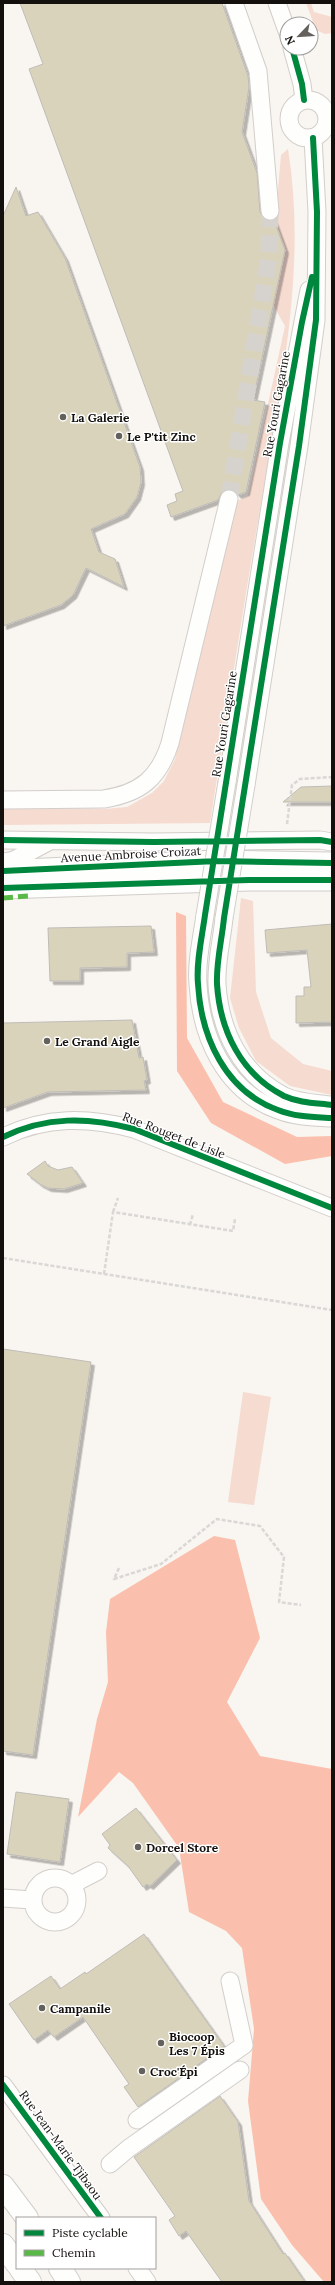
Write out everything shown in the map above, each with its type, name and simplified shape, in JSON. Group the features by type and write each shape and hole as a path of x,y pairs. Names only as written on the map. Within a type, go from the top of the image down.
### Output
{"highway":[{"path":"3,2186 26,2217"},
{"path":"3,2245 16,2263"},
{"path":"21,2269 30,2282"},
{"path":"61,2269 69,2282"}],"main road":[{"name":"Avenue Ambroise Croizat","path":"3,871 217,861 332,863"},
{"path":"3,888 249,880 332,880"}],"street":[{"path":"234,3 258,71 270,211"},
{"path":"277,3 282,16"},
{"path":"294,56 302,84 304,100"},
{"path":"304,100 318,102 330,114 323,132 313,138 304,139 296,135 289,122 292,109 304,100"},
{"name":"Rue Youri Gagarine","path":"313,138 317,212 316,320 299,446 224,918 217,983 224,1027 233,1045 244,1061 266,1085 285,1096 307,1102 332,1104"},
{"name":"Rue Youri Gagarine","path":"317,259 302,322 280,443 205,915 198,983 206,1034 216,1055 228,1074 257,1099 278,1110 304,1116 332,1118"},
{"path":"3,800 104,799 120,796 147,782 160,769 170,742 229,498"},
{"path":"3,840 320,840 332,842"},
{"path":"3,862 14,860 50,841"},
{"name":"Rue Rouget de Lisle","path":"3,1137 39,1123 80,1119 108,1122 134,1129 329,1203"},
{"path":"71,1885 98,1871"},
{"path":"58,1878 71,1885 77,1899 76,1906 73,1912 62,1921 48,1922 36,1913 32,1900 34,1892 43,1881 58,1878"},
{"path":"3,1898 32,1900"},
{"path":"138,2120 244,2045 230,1981"},
{"path":"110,2164 129,2148 240,2070"},
{"name":"Rue Jean-Marie Tjibaou","path":"3,2085 100,2217"},
{"path":"138,2269 147,2282"}],"path":[{"path":"285,840 292,785 300,779 332,778"},
{"path":"104,1274 113,1212 118,1198"},
{"path":"113,1212 233,1231 235,1219"},
{"path":"190,1225 192,1214"},
{"path":"3,1258 332,1310"},
{"path":"119,1568 114,1579 160,1564 217,1519 260,1526 284,1557 279,1602 301,1606"}],"shaded area":[{"path":"306,3 311,3 314,12 332,17 332,33 325,34 319,31 319,16 311,16"},
{"path":"288,149 293,193 295,237 293,281 284,368 248,579 210,823 3,825 3,807 104,809 127,807 152,793 164,781 175,759 231,504 248,496 285,326 273,305 275,223 281,155"},
{"path":"241,898 253,901 256,992 271,1038 303,1064 332,1071 332,1095 290,1086 256,1061 239,1028 230,998"},
{"path":"176,912 186,916 187,1038 223,1102 297,1137 332,1136 332,1156 285,1164 211,1123 177,1071"},
{"path":"243,1392 271,1397 254,1505 228,1502"},
{"path":"214,1536 235,1540 260,1638 227,1702 260,1756 332,1769 332,2282 324,2282 292,2245 261,2199 248,2101 254,2029 242,1948 226,1931 189,1912 179,1848 133,1783 119,1772 78,1817 97,1719 108,1682 106,1632 110,1599"}],"building":[{"path":"20,3 222,3 248,76 249,87 242,132 257,173 260,212 265,220 274,220 285,250 253,400 265,402 246,492 238,495 232,489 226,490 222,492 218,500 171,517 167,505 177,501 175,494 183,491 29,69 43,64"},
{"name":"La Galerie","path":"16,187 26,216 38,212 65,258 140,467 141,482 137,497 125,514 91,529 99,552 115,559 124,587 86,568 73,595 61,605 3,626 3,216"},
{"path":"332,786 332,802 283,802 301,787"},
{"path":"332,924 332,1022 296,1023 296,996 304,996 304,987 311,987 307,950 267,953 265,930"},
{"path":"151,926 154,952 127,953 127,967 80,968 80,981 50,981 48,928"},
{"path":"132,1020 139,1058 143,1057 147,1080 144,1081 146,1090 48,1092 3,1108 3,1023"},
{"path":"45,1161 48,1166 58,1170 72,1167 83,1183 64,1189 48,1188 40,1184 27,1174"},
{"path":"3,1349 91,1362 33,1755 3,1751"},
{"path":"16,1792 69,1799 60,1862 7,1854"},
{"name":"Dorcel Store","path":"136,1808 177,1860 150,1886 147,1884 143,1887 128,1866 108,1848 110,1845 102,1834"},
{"path":"144,1934 224,2046 138,2107 124,2087 129,2084 83,2017 54,2037 48,2030 34,2040 9,2004 51,1976 60,1989 85,1972 86,1974"},
{"path":"220,2096 238,2122 249,2201 283,2254 285,2253 305,2282 222,2282 186,2231 179,2236 169,2220 175,2216 134,2157"}],"tunnel":[{"path":"229,499 269,258 270,211"}],"marked path":[{"path":"3,898 29,896"}],"cycle path":[{"path":"294,56 302,84 304,100"},
{"path":"313,138 317,212 316,320 299,446 224,918 218,959 217,984 219,1001 228,1034 245,1063 256,1076 269,1087 284,1096 296,1100 332,1105"},
{"path":"312,277 302,322 280,443 201,941 198,984 204,1023 219,1060 230,1076 244,1090 259,1101 278,1110 311,1117 332,1118"},
{"path":"3,840 154,842 320,840 332,842"},
{"path":"3,871 217,861 332,863"},
{"path":"3,888 249,880 332,880"},
{"path":"3,1137 19,1130 51,1122 84,1121 117,1125 134,1129 332,1208"},
{"path":"3,2085 100,2217"}],"place":[{"name":"La Galerie","path":"63,417"},
{"name":"Le P'tit Zinc","path":"119,436"},
{"name":"Le Grand Aigle","path":"47,1041"},
{"name":"Dorcel Store","path":"138,1847"},
{"name":"Campanile","path":"42,2008"},
{"name":"Biocoop Les 7 Épis","path":"161,2043"},
{"name":"Croc'Épi","path":"142,2071"}]}
